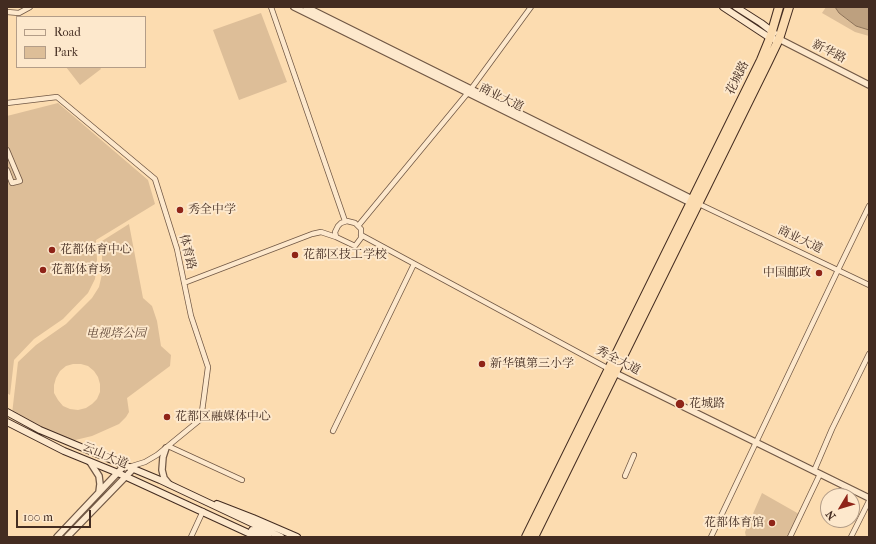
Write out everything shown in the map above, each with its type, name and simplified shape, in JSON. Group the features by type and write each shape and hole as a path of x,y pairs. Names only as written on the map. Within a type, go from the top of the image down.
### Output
{"highway":[{"name":"花城路","path":"534,537 761,60 779,7"},
{"name":"花城路","path":"694,202 779,39 788,7"},
{"name":"花城路","path":"526,537 612,371"}],"main road":[{"name":"新华路","path":"723,7 779,39"},
{"name":"新华路","path":"736,7 771,34"},
{"name":"云山大道","path":"7,412 40,430 169,484 281,537"},
{"name":"云山大道","path":"7,422 57,448 118,473 195,508 268,537"},
{"name":"云山大道","path":"189,494 232,509 297,537"},
{"name":"云山大道","path":"195,508 257,537"}],"street":[{"path":"7,12 19,13 30,7"},
{"path":"271,7 345,221"},
{"name":"商业大道","path":"294,7 470,91"},
{"name":"商业大道","path":"306,7 470,91 694,202 869,285"},
{"path":"358,226 470,91 530,7"},
{"name":"新华路","path":"779,39 869,84"},
{"name":"体育路","path":"7,103 58,97 154,179 177,249 191,316 208,367 201,419 157,455 145,462 129,467"},
{"path":"7,150 20,181 12,183 7,170"},
{"path":"711,537 869,206"},
{"path":"184,283 312,234 321,232 355,246 360,241 361,236 358,226 352,222 345,221 338,226 335,232 336,237"},
{"name":"秀全大道","path":"361,236 612,371 869,498"},
{"path":"333,431 414,264"},
{"path":"790,537 817,472 832,428 869,354"},
{"path":"169,484 164,478 162,470 163,457 167,447 242,480"},
{"path":"625,476 634,455"},
{"path":"90,461 99,476 99,492"},
{"path":"56,537 118,473 129,467"},
{"path":"67,537 125,477 129,467"},
{"path":"851,537 869,501"},
{"path":"191,537 203,511"}],"green space":[{"path":"826,7 835,7 839,13 856,26 869,30 869,36 855,32 822,13"},
{"path":"261,13 287,82 239,100 213,30"},
{"path":"67,68 100,68 101,69 80,85"},
{"name":"花都体育中心","path":"58,103 148,180 155,204 96,240 97,260 95,279 88,293 63,319 34,339 14,360 10,395 7,393 7,116"},
{"name":"电视塔公园","path":"129,224 143,298 152,306 157,321 161,346 171,355 170,366 127,398 129,412 119,424 92,436 67,442 12,414 18,362 36,345 66,324 92,298 99,287 102,274 102,241","holes":["81,364 88,366 94,371 98,377 100,392 97,399 86,408 78,410 70,409 63,406 58,400 54,393 54,385 60,371 66,366"]},
{"name":"花都体育馆","path":"762,493 799,514 788,537 746,537 745,532"}],"shaded area":[{"path":"835,7 869,7 869,30 856,26 839,13"}],"place":[{"name":"秀全中学","path":"180,210"},
{"name":"花都体育中心","path":"52,250"},
{"name":"花都区技工学校","path":"295,255"},
{"name":"花都体育场","path":"43,270"},
{"name":"中国邮政","path":"819,273"},
{"name":"新华镇第三小学","path":"482,364"},
{"name":"花城路","path":"680,404"},
{"name":"花都区融媒体中心","path":"167,417"},
{"name":"花都体育馆","path":"772,523"}]}
